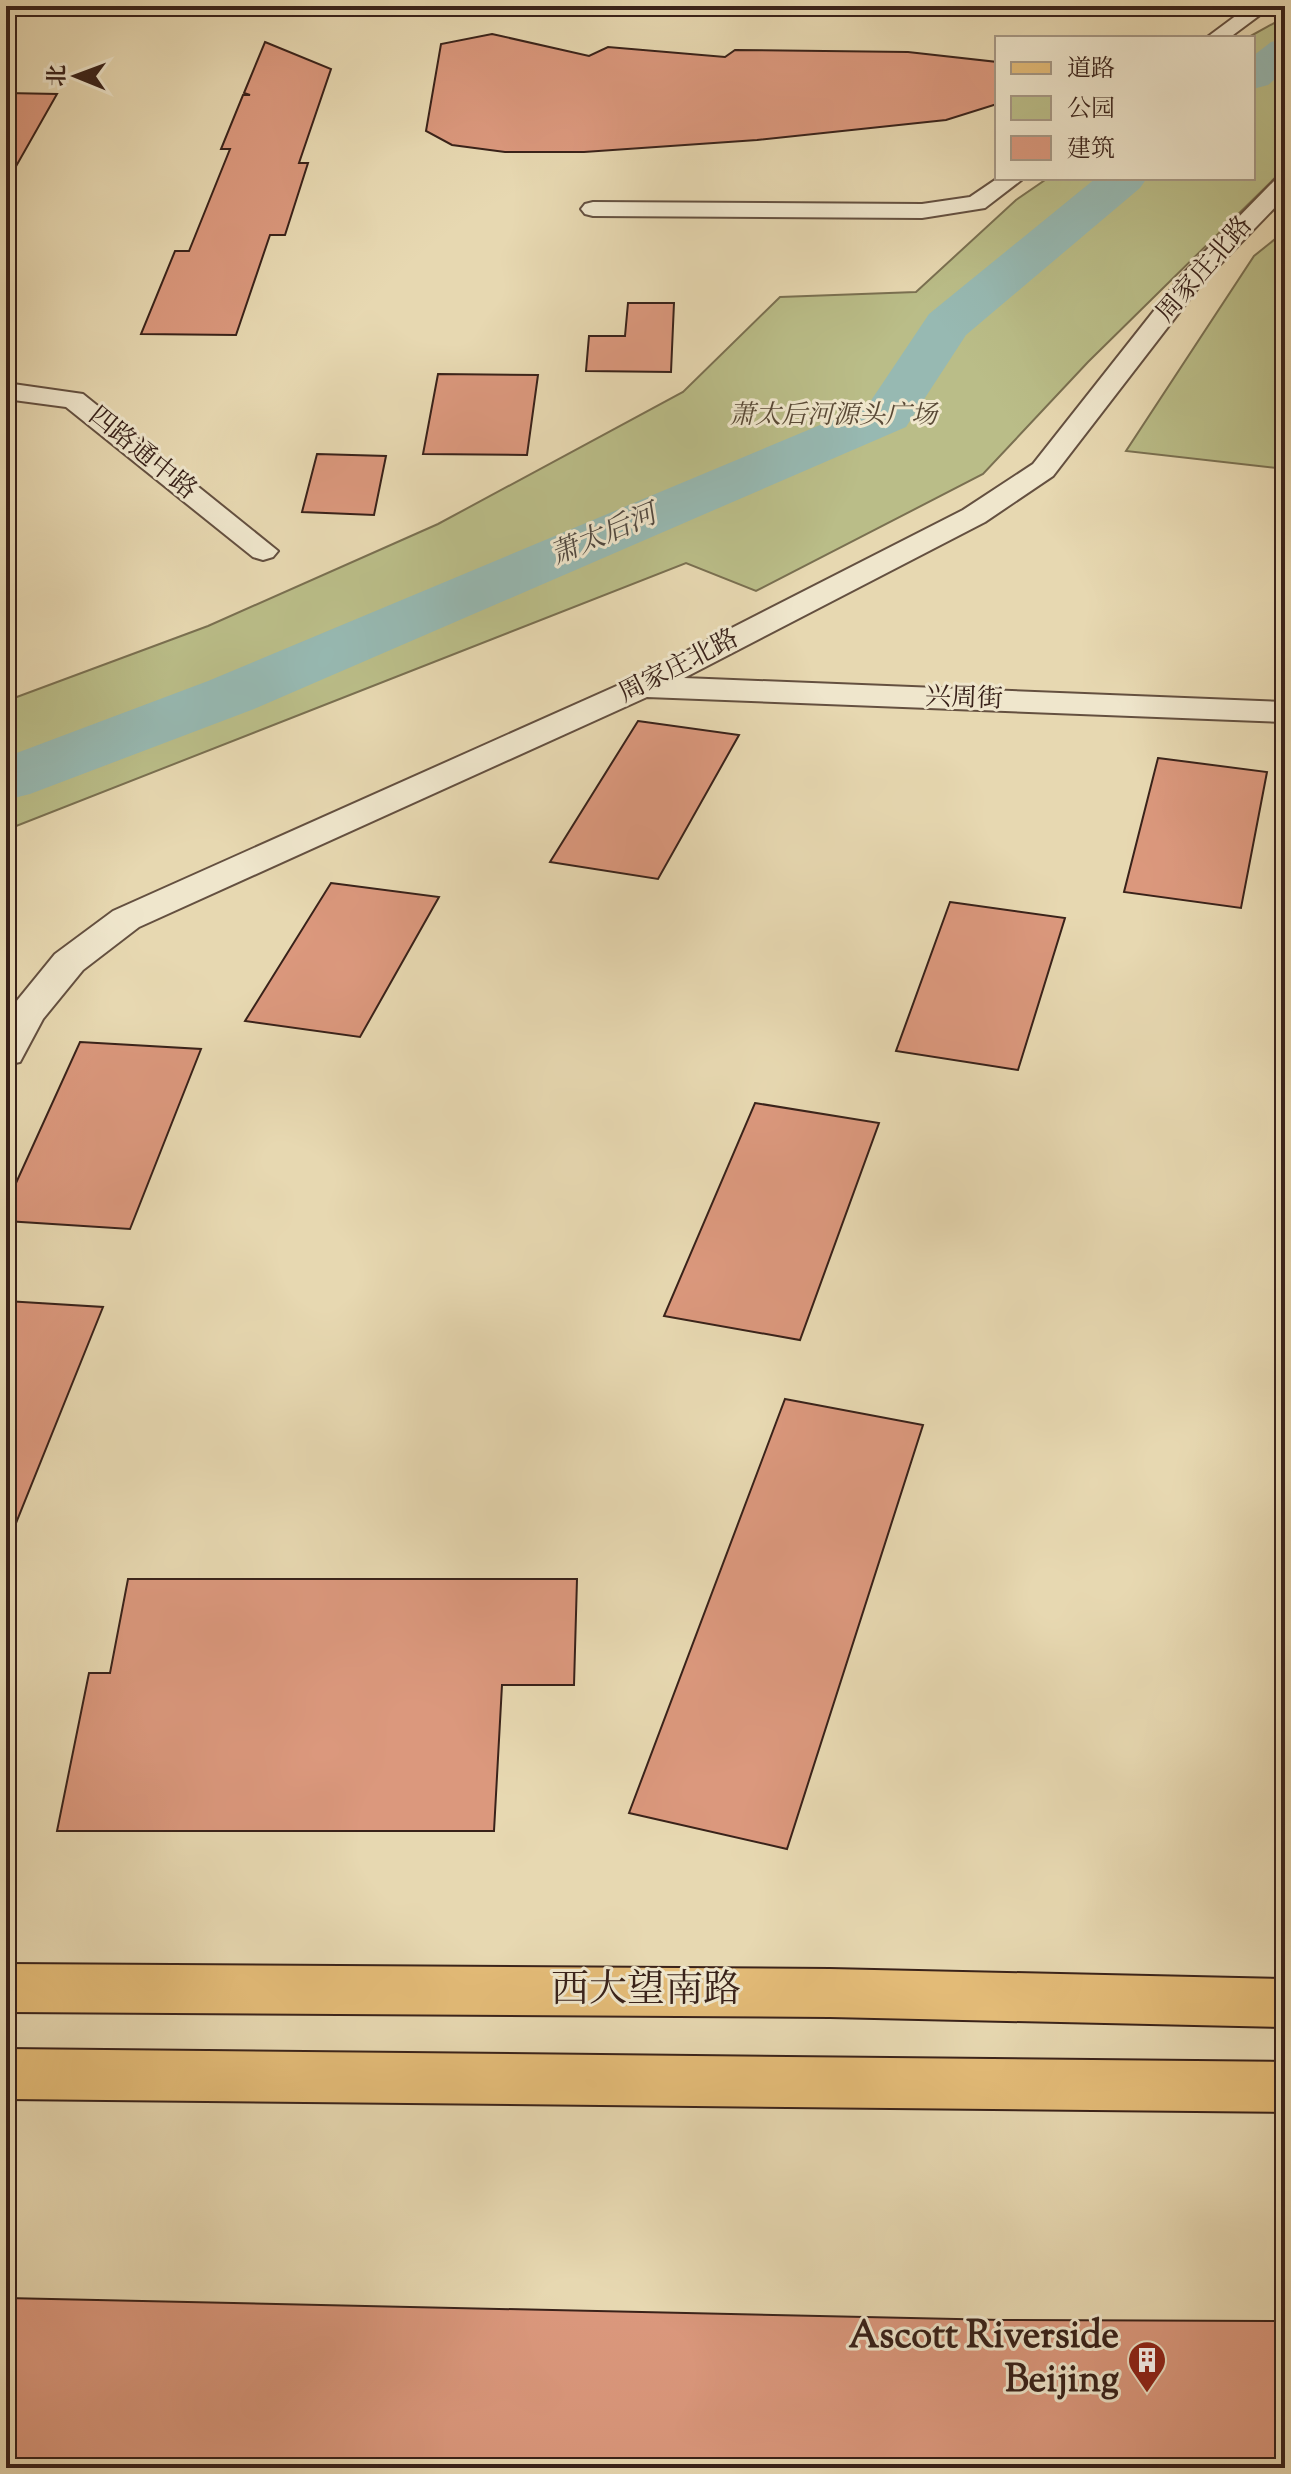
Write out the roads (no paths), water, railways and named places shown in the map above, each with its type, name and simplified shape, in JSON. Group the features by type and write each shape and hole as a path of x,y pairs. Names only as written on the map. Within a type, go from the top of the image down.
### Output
{"main road":[{"name":"西大望南路","path":"6,1988 830,1993 1285,2003"},
{"path":"6,2074 1285,2087"}],"street":[{"path":"1219,36 1262,6"},
{"path":"593,209 922,211 977,203 1010,180"},
{"name":"周家庄北路","path":"6,1053 25,1016 69,962 126,919 642,687 974,516 1043,470 1192,279 1285,183"},
{"name":"四路通中路","path":"6,391 74,400 263,551"},
{"name":"兴周街","path":"642,687 1285,712"}],"waterway":[{"name":"萧太后河","path":"1255,74 1285,51"},
{"name":"萧太后河","path":"6,780 231,695 887,416 947,325 1122,180"}],"place":[{"name":"Ascott Riverside Beijing","path":"1147,2394"}],"park label":[{"name":"萧太后河源头广场","path":"833,416"}]}
